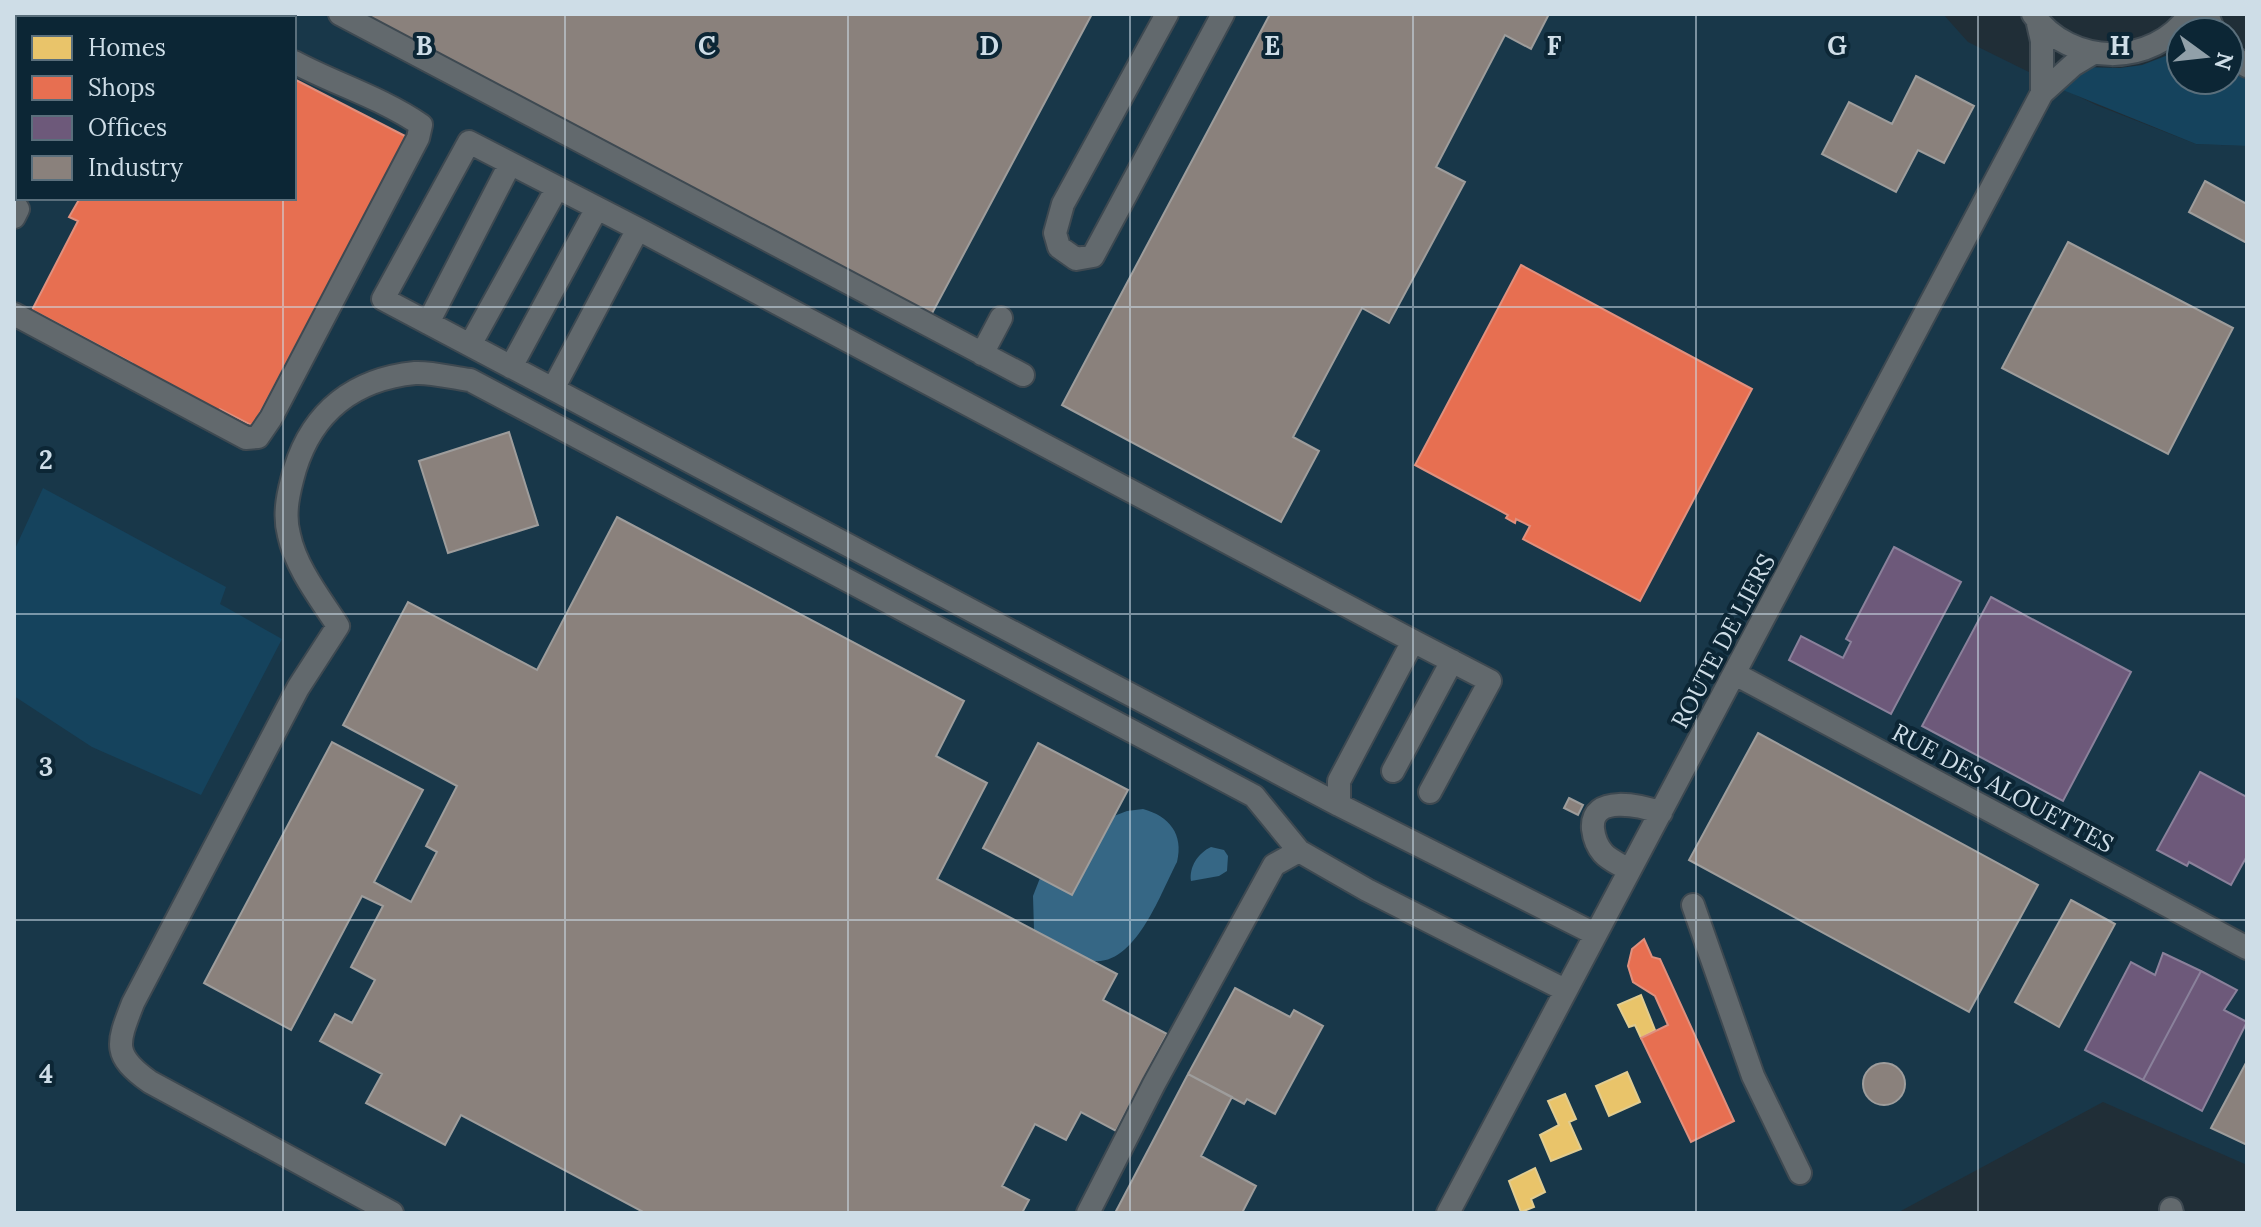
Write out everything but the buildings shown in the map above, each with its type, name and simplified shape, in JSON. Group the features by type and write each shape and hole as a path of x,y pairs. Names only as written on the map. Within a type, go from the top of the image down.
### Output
{"street":[{"path":"340,14 1023,375"},
{"path":"1167,14 1063,204 1055,233 1059,247 1076,259 1093,256 1223,14"},
{"path":"2035,16 2069,45 2093,53 2117,55 2165,42"},
{"name":"ROUTE DE LIERS","path":"2035,16 2042,41 2042,93"},
{"name":"ROUTE DE LIERS","path":"1448,1213 2042,93 2073,65 2093,53"},
{"path":"14,314 246,438 258,437 271,418 418,138 421,125 401,111 296,63"},
{"path":"1430,792 1490,681 469,142 383,299 1339,805 1595,934"},
{"path":"428,323 510,164"},
{"path":"470,345 557,188"},
{"path":"511,367 597,208"},
{"path":"553,389 638,229"},
{"path":"982,354 1001,318"},
{"path":"392,1213 150,1082 131,1069 122,1056 122,1031 133,1003 298,688 338,626 306,578 288,534 287,495 302,446 331,406 372,382 418,373 470,380 1254,796 1299,851 1367,890 1565,990"},
{"path":"1339,805 1339,781 1413,641"},
{"path":"1393,771 1452,661"},
{"name":"RUE DES ALOUETTES","path":"1735,674 2247,948"},
{"path":"1629,870 1603,854 1595,841 1592,824 1600,811 1614,805 1640,805 1661,813"},
{"path":"1088,1213 1161,1070 1274,865 1299,851"},
{"path":"1693,905 1753,1076 1800,1173"}],"shaded area":[{"path":"14,14 1943,14 1968,42 2096,105 2196,144 2247,146 2247,1165 2103,1102 1897,1213 14,1213"},
{"path":"2165,56 2165,96 2245,96 2247,80 2247,146 2196,144 2058,88 2082,67 2142,65"},
{"path":"43,488 226,587 220,604 282,639 201,795 92,747 14,696 14,551"},
{"path":"1143,809 1167,821 1176,835 1179,852 1155,908 1134,939 1109,959 1094,961 1034,930 1033,896 1040,878 1072,895 1114,816"},
{"path":"1211,847 1224,850 1228,856 1227,871 1219,876 1191,881 1195,861"}]}
